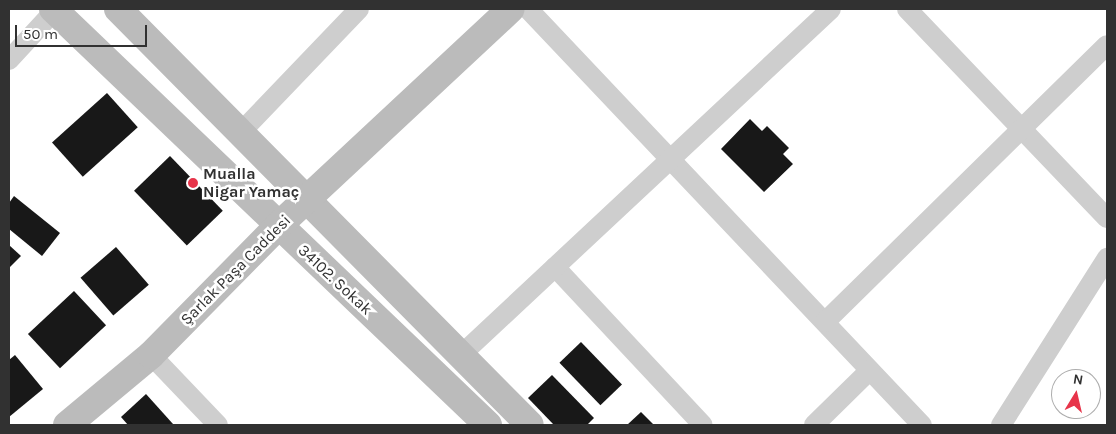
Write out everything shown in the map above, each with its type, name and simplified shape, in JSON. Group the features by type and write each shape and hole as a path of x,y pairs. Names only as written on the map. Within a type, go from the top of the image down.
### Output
{"street":[{"path":"9,60 55,9"},
{"name":"34102. Sokak","path":"55,9 482,423"},
{"path":"118,9 311,200 530,425"},
{"path":"242,131 359,9"},
{"name":"Şarlak Paşa Caddesi","path":"67,425 151,355 278,226 311,200 512,9"},
{"path":"528,9 922,425"},
{"path":"462,354 832,9"},
{"path":"907,9 1023,127 1107,218"},
{"path":"825,322 1107,45"},
{"path":"1001,425 1107,258"},
{"path":"555,267 703,425"},
{"path":"151,355 218,425"},
{"path":"814,425 870,370"},
{"path":"482,423 502,395"}],"building":[{"path":"107,93 138,127 83,177 52,143"},
{"path":"750,119 762,131 767,126 789,148 783,154 793,164 764,192 721,149"},
{"path":"170,156 223,211 187,245 134,191"},
{"path":"14,196 60,233 42,256 9,229 9,203"},
{"path":"9,245 21,256 9,268"},
{"path":"116,247 149,285 113,316 81,278"},
{"path":"74,291 106,325 60,368 28,334"},
{"path":"581,342 622,384 600,405 559,363"},
{"path":"15,355 43,389 9,417 9,360"},
{"path":"552,375 594,418 587,425 554,425 528,398"},
{"path":"146,394 172,425 128,425 121,417"},
{"path":"641,412 654,425 627,425"}],"place":[{"name":"Mualla Nigar Yamaç","path":"193,183"}]}
